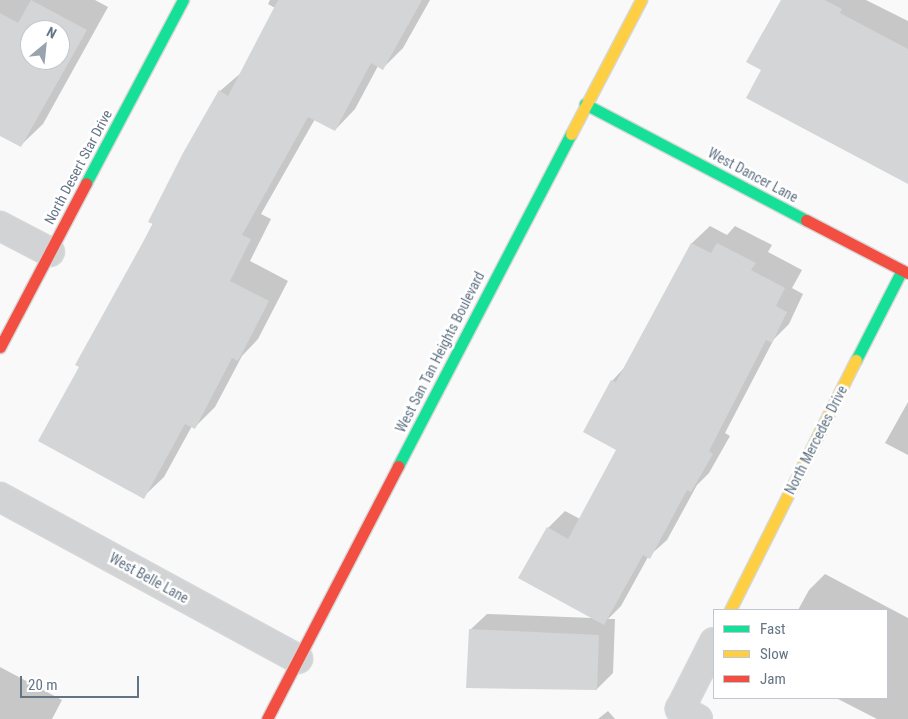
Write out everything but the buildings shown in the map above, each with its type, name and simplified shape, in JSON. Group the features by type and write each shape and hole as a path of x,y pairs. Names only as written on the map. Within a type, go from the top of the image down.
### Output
{"street":[{"name":"North Desert Star Drive","path":"0,347 183,0"},
{"name":"West San Tan Heights Boulevard","path":"267,719 585,104 641,0"},
{"name":"West Dancer Lane","path":"585,104 905,272"},
{"path":"0,226 50,252"},
{"name":"North Mercedes Drive","path":"731,609 905,272"},
{"name":"West Belle Lane","path":"0,497 298,660"},
{"path":"689,714 713,645"}],"traffic: fast":[{"path":"86,183 183,0"},
{"path":"585,104 806,220"},
{"path":"398,466 571,134"},
{"path":"856,360 902,270"}],"traffic: slow":[{"path":"571,134 641,0"},
{"path":"731,609 856,360"}],"traffic: jam":[{"path":"0,347 86,183"},
{"path":"806,220 908,273"},
{"path":"267,719 398,466"}]}
